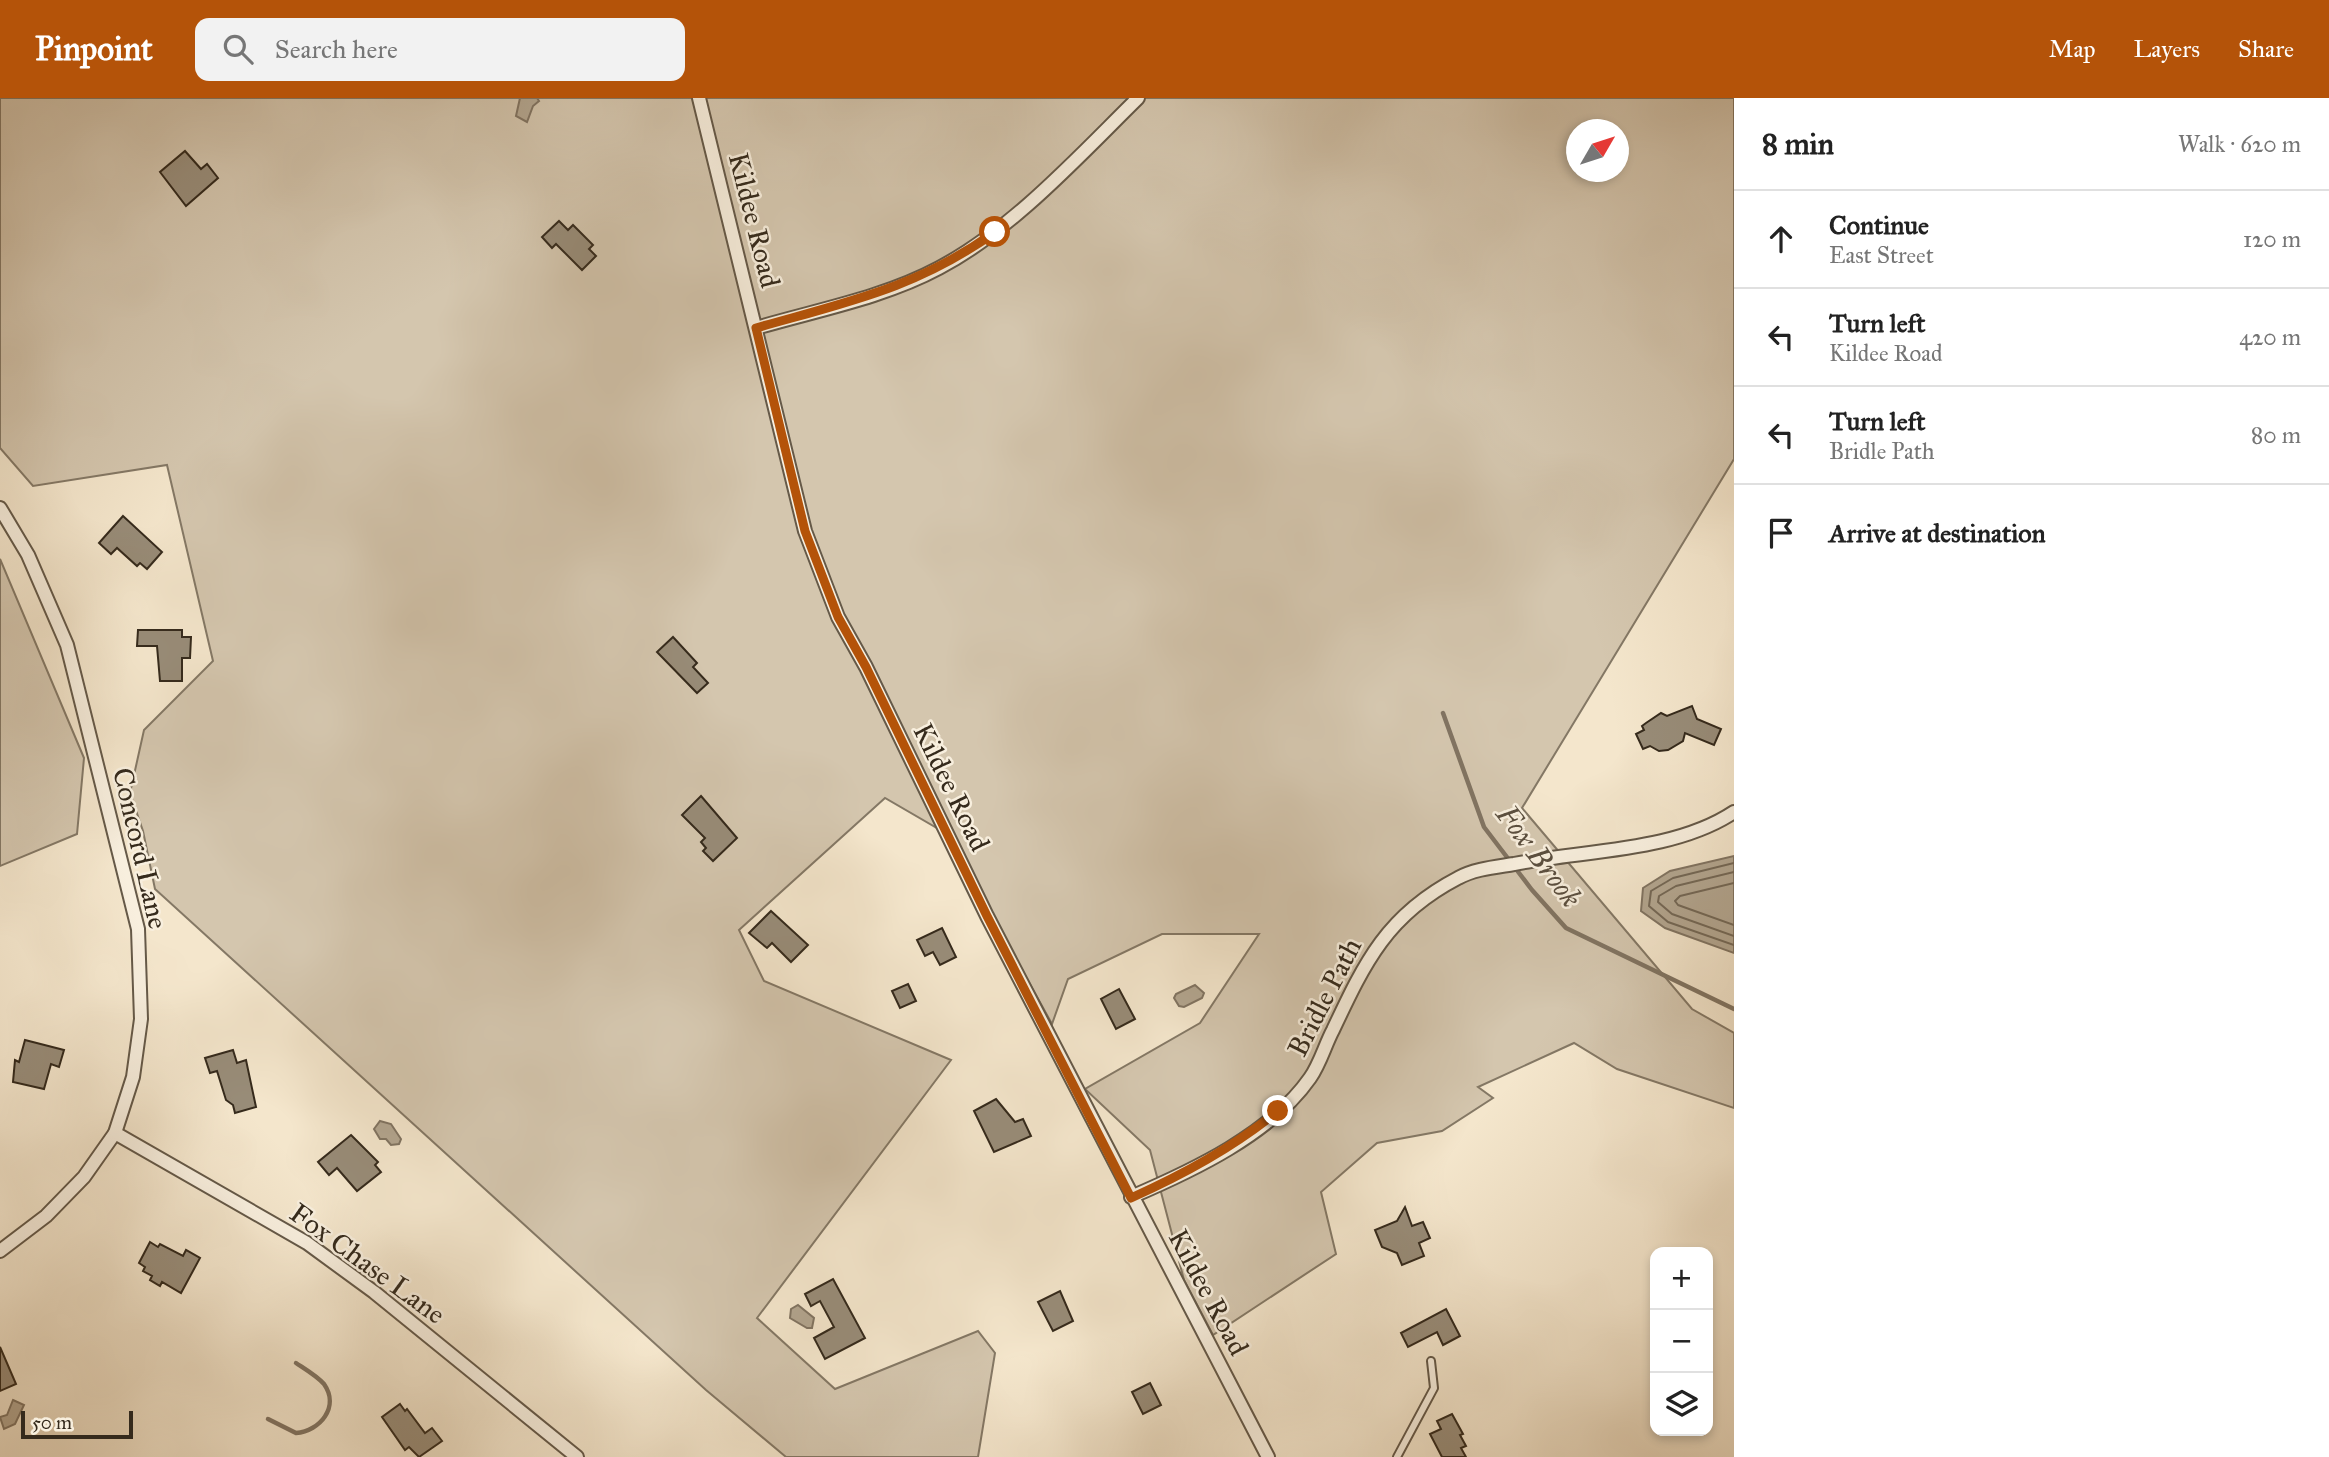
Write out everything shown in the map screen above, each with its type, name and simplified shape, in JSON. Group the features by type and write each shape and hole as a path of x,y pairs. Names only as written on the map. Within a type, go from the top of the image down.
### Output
{"street":[{"name":"Kildee Road","path":"699,98 805,531 838,617 866,667 987,916 1131,1198 1268,1457"},
{"path":"756,328 892,289 965,254 995,232 1138,98"},
{"name":"Concord Lane","path":"0,508 28,555 67,645 138,929 141,1019 133,1077 115,1133 84,1177 46,1216 0,1251"},
{"name":"Bridle Path","path":"1131,1198 1214,1157 1242,1140 1278,1111 1310,1078 1366,961 1389,929 1410,910 1459,877 1529,861 1679,837 1704,829 1734,812"},
{"name":"Fox Chase Lane","path":"115,1133 307,1243 385,1301 577,1457"}],"lane":[{"path":"1397,1457 1434,1388 1431,1360"}],"shaded area":[{"path":"0,98 1734,98 1734,459 1522,808 1692,1009 1734,1033 1734,1108 1617,1069 1574,1043 1478,1087 1493,1098 1442,1131 1377,1143 1321,1192 1336,1254 1213,1335 1184,1280 1150,1150 1085,1089 1200,1023 1259,934 1162,934 1068,979 1052,1024 947,834 885,798 739,930 764,981 951,1060 757,1318 835,1389 978,1331 995,1353 978,1457 786,1457 706,1390 155,889 143,831 130,793 144,730 213,661 167,465 33,486 0,448"},
{"path":"0,559 84,758 77,834 0,866"}],"water":[{"path":"520,98 537,98 539,101 533,106 527,122 516,116"},
{"path":"1734,856 1734,953 1665,928 1641,911 1643,888 1670,871"},
{"path":"1195,985 1204,993 1202,998 1184,1007 1179,1006 1174,998 1176,994"},
{"path":"380,1121 391,1124 401,1139 399,1144 391,1145 386,1139 380,1139 374,1129"},
{"path":"798,1305 814,1318 812,1328 790,1318 791,1309"},
{"path":"13,1400 24,1405 15,1424 4,1429 0,1417 7,1415"}],"building":[{"path":"185,151 201,169 207,164 218,178 186,206 160,172"},
{"path":"559,221 568,230 573,225 593,245 589,249 596,256 582,270 556,244 552,248 542,237"},
{"path":"123,516 162,552 147,569 140,563 137,566 117,548 111,554 99,543"},
{"path":"138,630 182,630 182,637 191,637 190,658 182,658 182,681 160,681 157,646 137,646"},
{"path":"673,637 697,663 693,667 708,683 697,693 657,652"},
{"path":"1692,706 1697,719 1721,729 1714,745 1685,733 1683,741 1668,750 1659,751 1650,746 1643,749 1636,734 1644,730 1642,726 1661,713 1667,716"},
{"path":"701,796 737,838 713,861 703,851 706,848 701,842 705,838 682,815"},
{"path":"771,911 808,945 791,962 772,943 767,948 749,933"},
{"path":"942,928 956,957 940,965 933,952 925,956 917,940"},
{"path":"908,984 916,1001 900,1008 892,991"},
{"path":"1119,989 1135,1019 1116,1029 1101,999"},
{"path":"25,1040 64,1050 59,1067 51,1064 44,1089 13,1082 15,1060 19,1062"},
{"path":"233,1050 237,1063 246,1060 256,1107 235,1113 233,1105 226,1100 217,1071 210,1073 205,1058"},
{"path":"996,1099 1015,1122 1023,1119 1031,1136 994,1152 974,1111"},
{"path":"351,1135 378,1162 375,1165 381,1172 357,1191 337,1168 329,1175 318,1162"},
{"path":"1405,1207 1412,1226 1423,1222 1430,1238 1419,1243 1424,1256 1402,1265 1397,1253 1382,1247 1375,1230 1397,1221"},
{"path":"150,1242 183,1256 186,1250 200,1258 181,1293 162,1282 160,1286 150,1280 152,1276 143,1271 145,1267 139,1263"},
{"path":"833,1279 865,1338 825,1359 814,1338 834,1327 820,1301 811,1306 805,1294"},
{"path":"1060,1291 1073,1321 1053,1331 1038,1302"},
{"path":"1446,1309 1460,1336 1443,1345 1437,1332 1408,1347 1401,1333"},
{"path":"0,1347 16,1384 0,1391"},
{"path":"1150,1383 1161,1405 1143,1414 1132,1392"},
{"path":"400,1404 425,1433 432,1428 442,1441 419,1457 409,1447 405,1450 382,1417"},
{"path":"1452,1414 1463,1434 1460,1435 1466,1446 1461,1448 1466,1457 1442,1457 1430,1434 1441,1429 1437,1421"}],"waterway":[{"name":"Fox Brook","path":"1443,713 1484,827 1532,890 1566,928 1734,1009"},
{"path":"268,1419 296,1433 313,1428 325,1416 330,1401 324,1384 296,1363"}],"route":[{"path":"995,232 965,254 938,269 892,289 756,328 812,553 838,617 866,667 987,916 1131,1198 1214,1157 1242,1140 1278,1111"}]}
